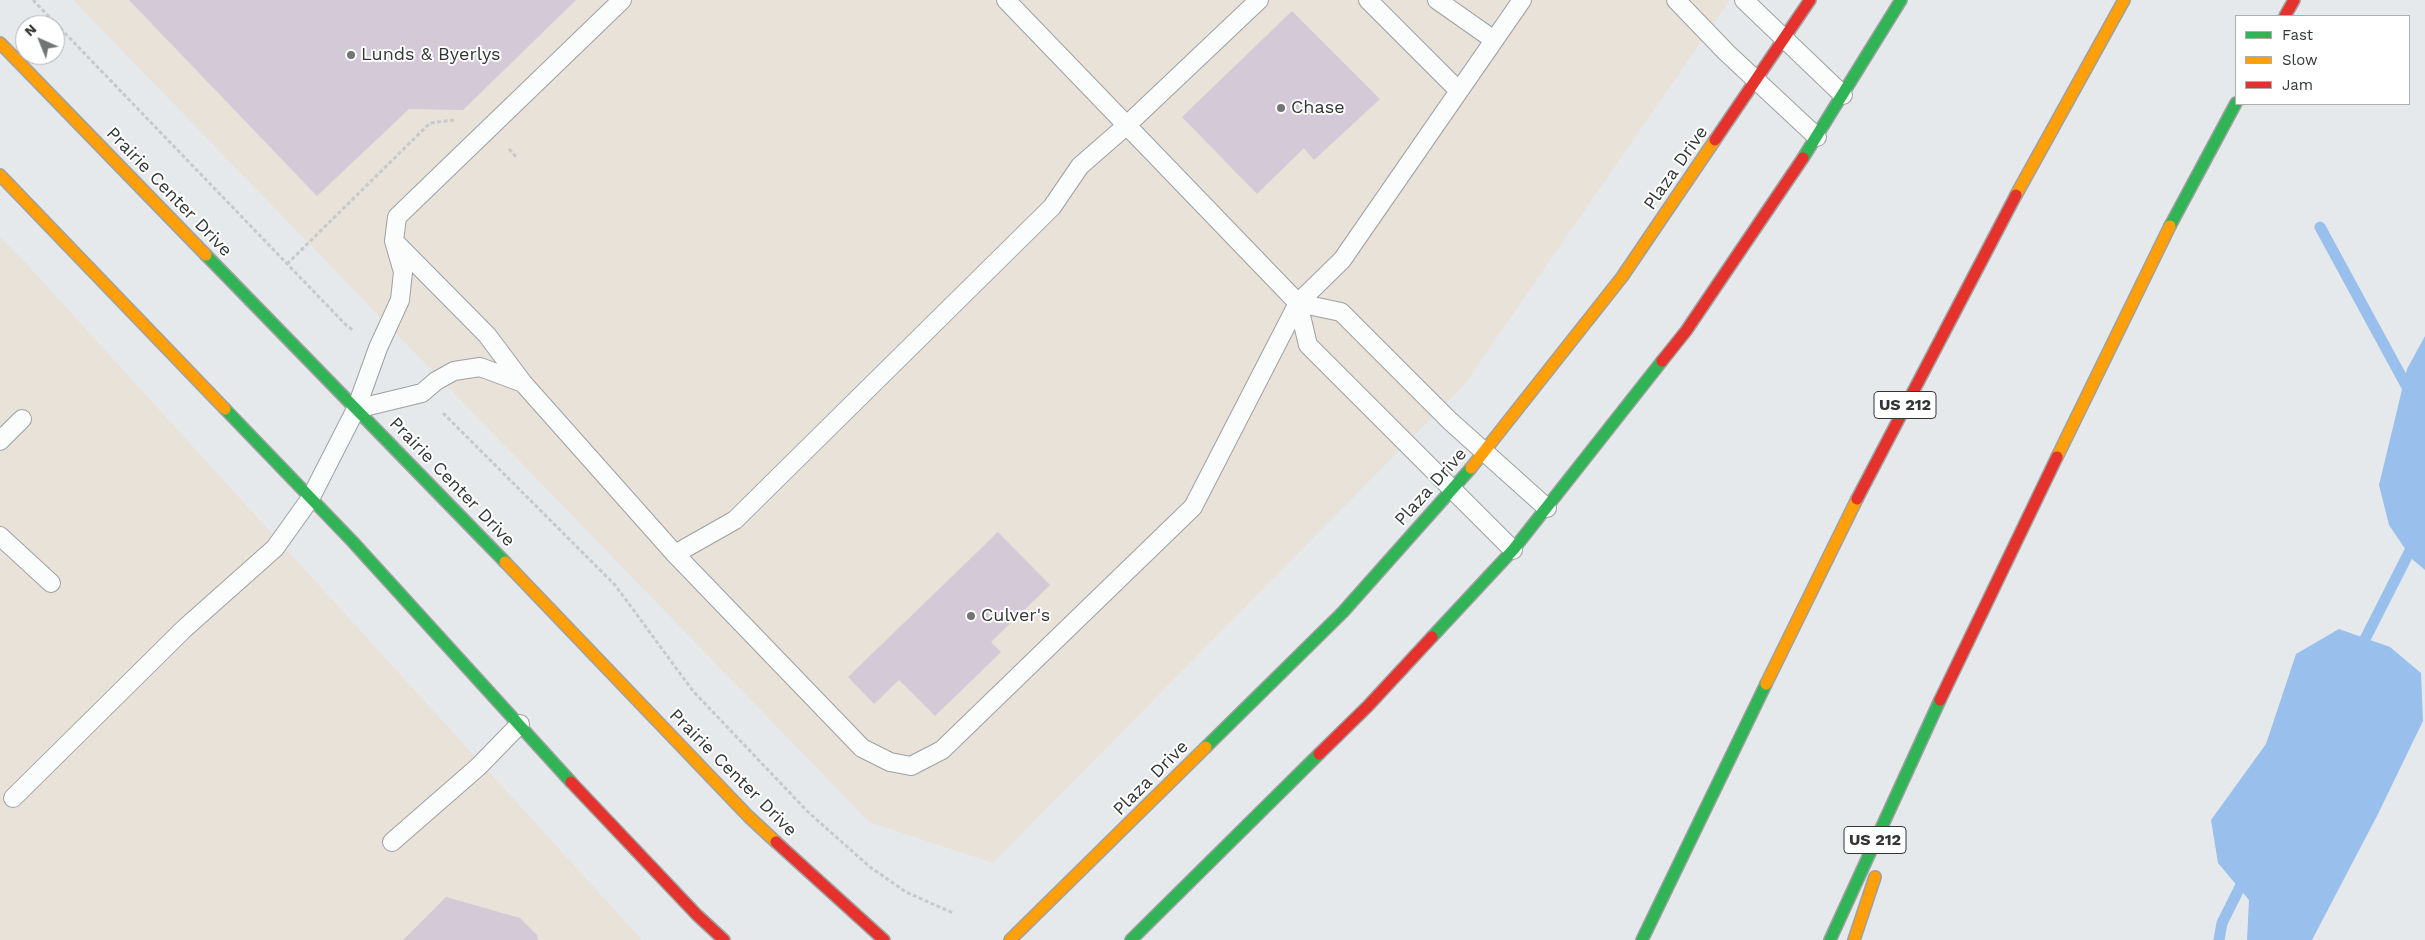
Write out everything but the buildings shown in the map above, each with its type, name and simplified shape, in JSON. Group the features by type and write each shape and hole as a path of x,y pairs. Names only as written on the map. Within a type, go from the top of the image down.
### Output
{"main road":[{"name":"Plaza Drive","path":"1010,940 1343,612 1485,453 1622,277 1810,0"},
{"path":"1130,940 1368,706 1513,550 1686,331 1817,137 1900,0"},
{"name":"US 212","path":"1653,940 1702,819 1844,522 1988,246 2124,0"},
{"path":"2285,15 2294,0"},
{"name":"Prairie Center Drive","path":"0,43 749,817 884,940"},
{"name":"US 212","path":"1830,940 1920,740 2183,198 2235,105"},
{"path":"0,174 352,541 697,915 724,940"},
{"path":"1884,849 1920,740"},
{"path":"1642,940 1702,819"},
{"path":"1854,940 1878,868"}],"lane":[{"path":"13,798 185,628 275,548 310,499 356,409 378,348 400,300 403,272 394,241 397,217 622,0"},
{"path":"1006,0 1298,304 1308,345 1513,550"},
{"path":"675,554 735,520 1052,207 1080,166 1127,125 1259,0"},
{"path":"1368,0 1459,91"},
{"path":"1437,0 1494,40"},
{"path":"394,241 487,335 523,383 675,554 862,748 890,762 911,766 942,750 1128,567 1193,507 1298,304 1342,260 1522,0"},
{"path":"1676,0 1727,53 1817,137"},
{"path":"1744,0 1843,95"},
{"path":"1298,304 1341,312 1450,421 1547,508"},
{"path":"356,409 422,393 436,381 454,372 480,367 523,383"},
{"path":"0,441 22,419"},
{"path":"0,536 50,584"},
{"path":"392,842 478,767 520,724"}],"path":[{"path":"33,0 346,325 378,348"},
{"path":"286,264 430,123 459,119"},
{"path":"422,393 615,585 693,691 808,812 870,867 899,887 953,912"}],"shaded area":[{"path":"73,0 1730,0 1464,385 993,863 869,822"},
{"path":"0,237 23,260 642,940 0,940"}],"water":[{"path":"2425,336 2425,570 2412,559 2389,525 2379,485 2407,369"},
{"path":"2339,629 2390,647 2421,673 2423,721 2378,814 2312,940 2247,940 2249,900 2218,863 2211,820 2266,744 2296,654"}],"waterway":[{"path":"2320,227 2425,420"},
{"path":"2359,651 2425,521"},
{"path":"2219,940 2222,923 2246,875"}],"traffic: fast":[{"path":"1803,158 1901,0"},
{"path":"2170,226 2235,105"},
{"path":"206,255 505,562"},
{"path":"1432,637 1513,550 1662,361"},
{"path":"225,409 352,541 571,782"},
{"path":"1206,747 1343,612 1471,468"},
{"path":"1642,940 1766,684"},
{"path":"1830,940 1940,700"},
{"path":"1131,940 1319,754"}],"traffic: slow":[{"path":"2016,195 2124,0"},
{"path":"0,43 206,255"},
{"path":"1471,468 1622,277 1715,140"},
{"path":"0,175 225,409"},
{"path":"2057,457 2170,226"},
{"path":"1766,684 1857,499"},
{"path":"505,562 749,817 776,842"},
{"path":"1010,940 1206,747"},
{"path":"1854,940 1875,877"}],"traffic: jam":[{"path":"1715,140 1810,0"},
{"path":"2286,15 2294,0"},
{"path":"1662,361 1686,331 1803,158"},
{"path":"1857,499 2016,195"},
{"path":"1940,700 2057,457"},
{"path":"1319,754 1368,706 1432,637"},
{"path":"571,782 697,915 724,940"},
{"path":"776,842 884,940"}],"place":[{"name":"Lunds & Byerlys","path":"351,55"},
{"name":"Chase","path":"1281,108"},
{"name":"Culver's","path":"971,616"}]}
